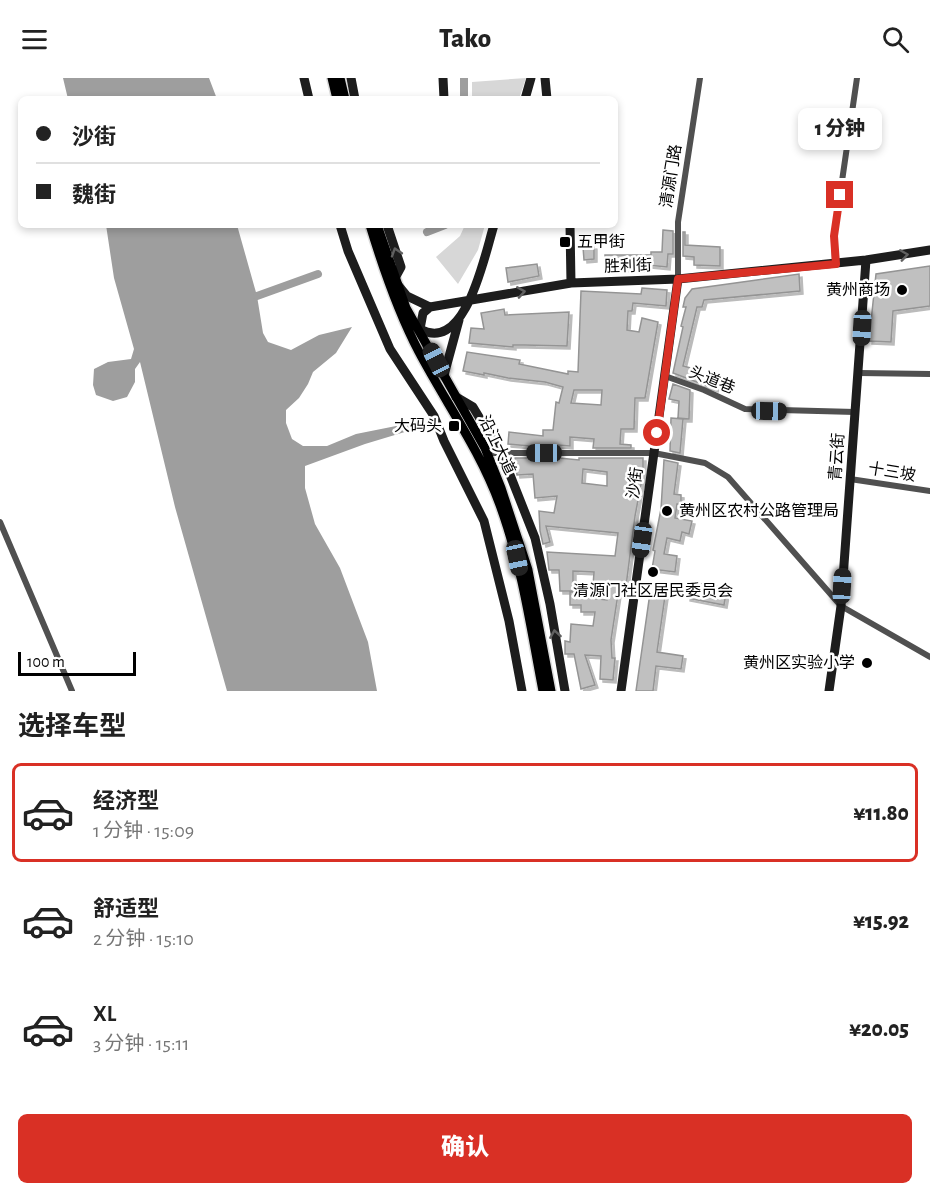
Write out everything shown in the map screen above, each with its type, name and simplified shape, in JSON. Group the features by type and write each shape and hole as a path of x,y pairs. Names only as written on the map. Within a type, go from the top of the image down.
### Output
{"main road":[{"path":"332,78 336,96"},
{"path":"340,78 344,96"},
{"name":"沿江大道","path":"371,228 403,320 479,458 500,505 517,558 543,691"},
{"name":"沿江大道","path":"378,228 406,308 420,329 486,453 513,521 528,570 551,691"}],"street":[{"path":"304,78 308,96"},
{"path":"351,78 354,96"},
{"path":"442,78 444,96"},
{"path":"526,96 531,78"},
{"path":"545,78 547,96"},
{"name":"清源门路","path":"678,279 678,222 700,78"},
{"path":"836,264 834,236 857,78"},
{"path":"341,228 348,251 390,349 434,416 484,521 522,691"},
{"path":"388,228 400,267 396,281 407,296 430,307 423,313 420,329"},
{"path":"403,320 427,334 436,335 448,329 460,317 471,300 493,228"},
{"path":"570,228 571,283"},
{"name":"胜利街","path":"430,307 571,283 678,279 836,264 930,250"},
{"name":"青云街","path":"829,691 841,606 866,260"},
{"name":"沙街","path":"621,691 678,279"},
{"path":"444,375 460,317"},
{"path":"859,373 930,374"},
{"name":"头道巷","path":"665,376 704,390 745,409 855,412"},
{"path":"456,397 473,407 501,453 535,538 566,691"},
{"path":"486,453 654,453 705,463 728,477 841,606 930,657"},
{"name":"十三坡","path":"850,479 930,491"},
{"path":"0,522 72,691"}],"shaded area":[{"path":"63,78 209,78 216,96 67,96"},
{"path":"526,78 520,96 472,96 472,82"},
{"path":"106,228 238,228 257,296 263,333 268,342 291,350 319,335 352,327 336,353 313,372 299,398 286,410 286,423 292,439 303,446 327,446 356,434 416,422 418,428 305,466 305,488 315,524 340,568 368,642 377,691 227,691 175,507 140,362 135,369 135,382 127,397 113,401 96,395 93,385 94,369 108,362 131,359 134,349 114,278"},
{"path":"464,228 484,228 478,250 458,284 436,257 460,236"}],"building":[{"path":"663,230 673,231 673,254 668,254 667,267 648,265 648,269 605,268 605,255 651,255 651,252 662,252"},
{"path":"683,232 685,232 685,245 720,247 720,266 694,265 694,257 683,256"},
{"path":"594,246 594,259 584,260 583,247"},
{"path":"537,264 539,276 508,282 506,268"},
{"name":"黄州商场","path":"930,266 930,306 893,311 891,342 869,341 876,274"},
{"path":"799,274 800,291 704,300 702,307 697,307 683,366 691,368 690,371 718,379 715,389 673,373 683,327 681,326 686,307 683,307 685,298 692,289"},
{"path":"642,288 667,290 666,306 633,303 632,311 628,311 627,330 639,332 642,318 658,322 645,398 635,398 634,429 621,429 620,444 631,445 631,448 593,448 594,439 570,437 570,446 558,445 558,448 508,444 509,432 543,436 543,430 553,430 556,402 559,403 563,387 545,382 463,371 467,352 520,360 519,364 568,374 568,371 578,372 581,291 641,294","holes":["574,390 602,390 601,405 571,403"]},
{"path":"504,309 505,315 569,312 567,346 513,345 513,347 469,343 471,328 484,329 481,313"},
{"path":"673,384 690,390 689,419 678,418 679,401 669,399"},
{"path":"671,418 683,419 680,453 670,451"},
{"path":"515,458 579,460 579,458 643,458 643,474 625,594 618,594 611,640 612,658 615,658 613,680 600,679 601,656 585,655 595,685 581,689 574,654 565,654 565,641 570,642 571,624 593,626 595,612 581,612 581,605 570,605 570,592 580,592 580,597 607,600 608,587 593,586 594,572 573,571 573,591 560,591 559,570 549,570 547,552 615,556 618,533 546,526 550,542 543,544 539,511 554,513 557,496 535,498 533,474 517,475","holes":["583,469 607,472 607,486 582,483"]},
{"path":"664,460 678,463 674,494 681,495 681,504 677,504 675,518 692,521 689,534 682,532 680,541 667,538 664,554 677,556 675,572 652,569 655,551 653,550 661,509"},
{"path":"689,582 727,588 724,605 687,598"},
{"path":"650,593 665,596 657,652 683,656 681,669 656,666 653,691 636,691"}],"waterway":[{"path":"464,78 464,96"},
{"path":"427,232 437,228"},
{"path":"257,296 318,274"}],"place":[{"name":"五甲街","path":"565,242"},
{"name":"黄州商场","path":"902,290"},
{"name":"大码头","path":"454,426"},
{"name":"黄州区农村公路管理局","path":"667,511"},
{"name":"清源门社区居民委员会","path":"653,572"},
{"name":"黄州区实验小学","path":"867,663"}],"route":[{"path":"657,433 678,279 836,264 834,236 840,195"}]}
